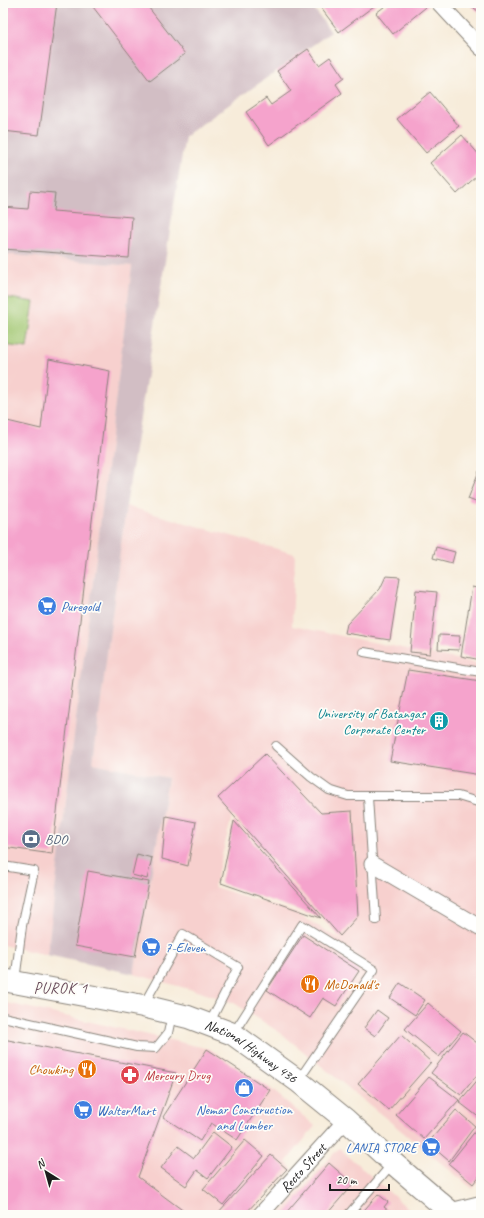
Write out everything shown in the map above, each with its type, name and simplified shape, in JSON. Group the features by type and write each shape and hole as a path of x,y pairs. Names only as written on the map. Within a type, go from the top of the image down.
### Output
{"main road":[{"name":"National Highway 436","path":"9,981 143,1006 188,1017 233,1034 298,1081 346,1120 453,1215"},
{"path":"453,1215 481,1207"}],"street":[{"path":"439,3 481,48"},
{"path":"372,864 481,928"},
{"name":"Recto Street","path":"260,1215 346,1120"}],"lane":[{"path":"364,652 481,672"},
{"path":"276,746 311,778 329,790 348,796 458,796 481,803"},
{"path":"368,797 376,920"},
{"path":"3,866 34,872 9,981"},
{"path":"233,1034 302,925 374,970 298,1081"},
{"path":"143,1006 183,934 238,966 209,1025"},
{"path":"3,1017 137,1047 156,1048 168,1033 172,1014"},
{"path":"348,1215 393,1163"}],"shaded area":[{"path":"3,3 310,3 331,32 185,136 126,506 93,763 168,778 134,974 47,955 132,266 3,254"},
{"name":"Puregold","path":"3,254 132,266 47,955 3,945"},
{"path":"126,506 295,554 292,626 481,664 481,1179 473,1189 282,1034 234,1003 134,974 168,778 93,763","holes":["232,816 342,940 292,911 214,887"]},
{"name":"WalterMart","path":"3,1002 210,1049 270,1088 315,1126 286,1162 292,1169 248,1215 4,1215"},
{"path":"339,1148 414,1214 279,1215"}],"green space":[{"path":"3,297 34,302 27,348 3,345"}],"building":[{"path":"3,3 57,3 39,135 3,131"},
{"path":"90,3 145,3 185,54 150,81"},
{"path":"327,3 378,3 339,32 321,8"},
{"path":"389,3 431,3 393,34 376,13"},
{"path":"473,3 481,3 481,13 471,6"},
{"path":"308,49 319,65 330,57 344,78 336,84 342,93 269,145 246,112 266,98 271,105 291,91 277,71"},
{"path":"430,92 459,126 426,153 397,119"},
{"path":"462,135 481,157 481,172 457,194 430,163"},
{"path":"30,191 55,193 53,211 132,217 129,258 3,249 3,207 28,209"},
{"path":"49,359 110,371 52,854 3,847 3,420 41,429"},
{"path":"479,471 481,471 481,504 468,499"},
{"path":"436,547 455,552 452,563 433,558"},
{"path":"386,576 400,577 390,640 345,633 347,624 380,589"},
{"path":"472,587 481,589 481,660 461,656"},
{"path":"416,590 437,592 430,654 410,652"},
{"path":"439,635 460,636 459,650 438,649"},
{"name":"University of Batangas Corporate Center","path":"408,670 481,681 481,775 390,761"},
{"path":"265,754 321,813 352,811 358,916 340,936 218,798"},
{"path":"166,816 196,822 188,866 162,859"},
{"path":"234,821 321,918 221,883"},
{"path":"137,854 152,858 147,879 132,875"},
{"path":"88,871 149,882 135,957 75,946"},
{"path":"303,935 359,971 336,1006 323,998 310,1018 267,990"},
{"path":"400,983 425,1000 415,1015 390,998"},
{"path":"428,1003 461,1031 439,1057 405,1029"},
{"path":"377,1010 388,1018 375,1036 364,1028"},
{"path":"463,1032 481,1046 481,1070 461,1095 431,1073"},
{"path":"401,1035 431,1062 389,1110 358,1084"},
{"name":"WalterMart","path":"3,1039 176,1073 138,1177 189,1215 7,1215 3,1212"},
{"path":"207,1049 270,1090 237,1140 211,1123 200,1141 163,1117"},
{"path":"481,1076 481,1119 459,1102"},
{"path":"429,1077 459,1100 424,1139 396,1115"},
{"path":"456,1110 475,1126 449,1161 428,1143"},
{"path":"481,1124 481,1174 473,1184 449,1164"},
{"path":"213,1132 232,1147 208,1178 197,1170 186,1186 161,1168 178,1146 194,1158"},
{"path":"245,1140 264,1156 223,1205 203,1189"},
{"path":"271,1155 287,1169 244,1215 216,1215"},
{"path":"329,1163 353,1184 326,1215 284,1215"},
{"path":"378,1194 388,1202 384,1207 394,1215 360,1215"}],"place":[{"name":"Puregold","path":"47,606"},
{"name":"University of Batangas Corporate Center","path":"439,721"},
{"name":"BDO","path":"31,839"},
{"name":"7-Eleven","path":"151,947"},
{"name":"McDonald's","path":"310,984"},
{"name":"Chowking","path":"87,1069"},
{"name":"Mercury Drug","path":"130,1075"},
{"name":"Nemar Construction and Lumber","path":"244,1088"},
{"name":"WalterMart","path":"83,1110"},
{"name":"LANIA STORE","path":"431,1147"}],"district":[{"name":"PUROK 1","path":"61,988"}]}
